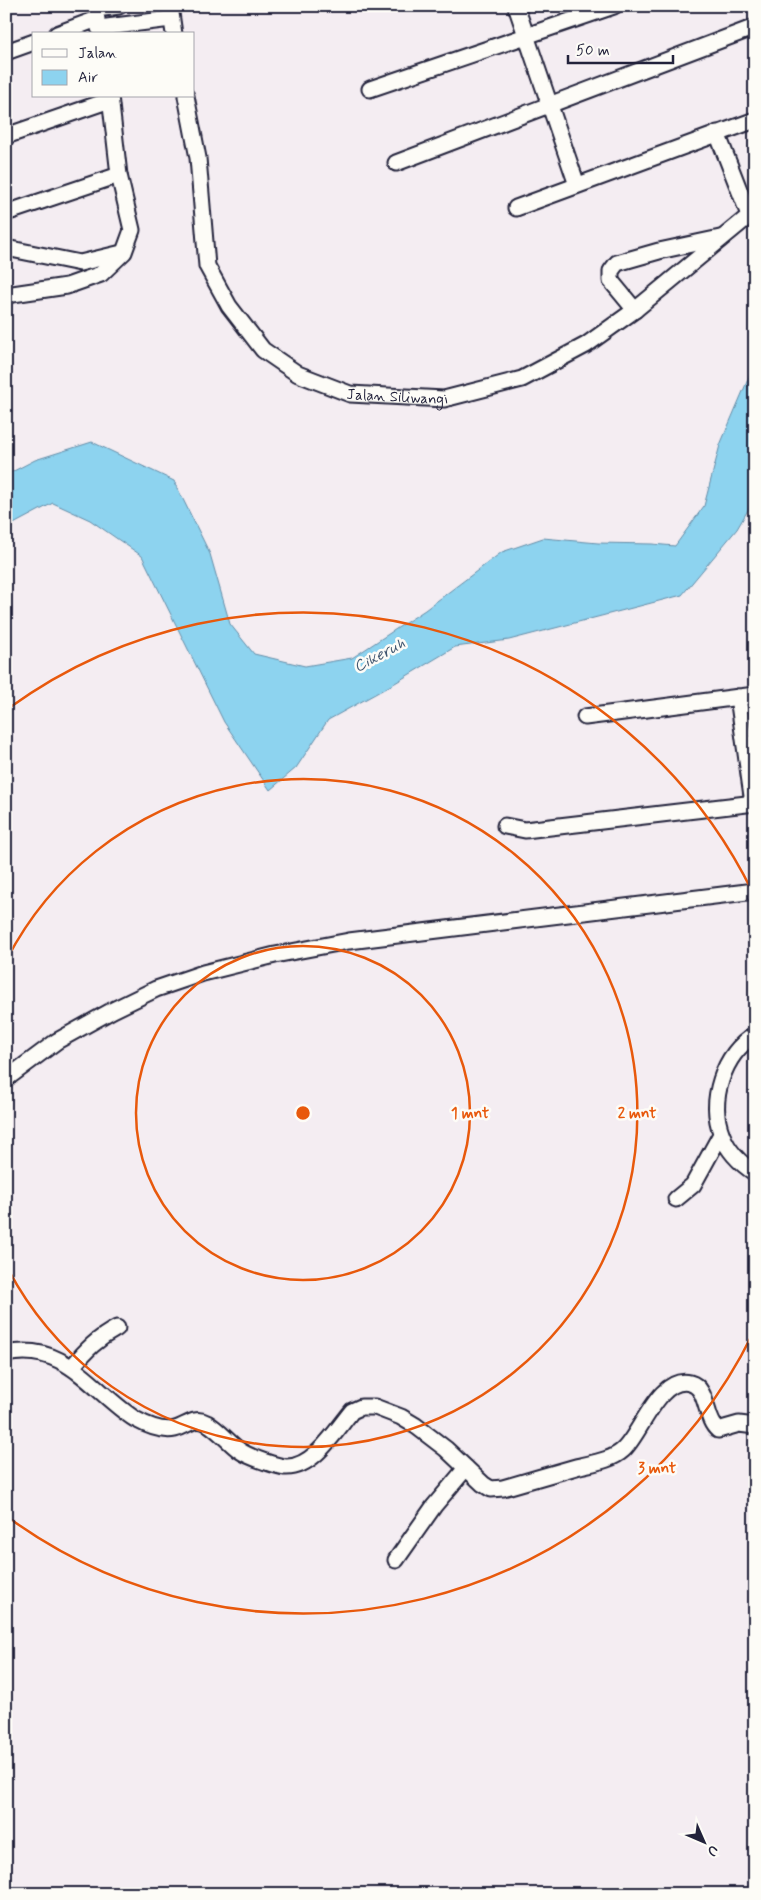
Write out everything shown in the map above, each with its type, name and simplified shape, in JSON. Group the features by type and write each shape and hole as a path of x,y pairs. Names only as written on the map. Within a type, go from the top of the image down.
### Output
{"street":[{"path":"62,32 97,19 119,6"},
{"path":"516,6 576,185"},
{"path":"370,89 614,6"},
{"path":"97,19 172,20"},
{"path":"396,163 755,27"},
{"path":"6,52 32,43"},
{"path":"6,136 110,98 119,175 132,230 124,252 101,274 68,286 6,295"},
{"name":"Jalan Siliwangi","path":"186,98 198,158 208,266 229,306 264,350 298,374 350,394 444,399 522,379 586,345 635,310 752,213"},
{"path":"516,208 755,120"},
{"path":"717,133 752,213"},
{"path":"6,213 119,175"},
{"path":"635,310 611,281 611,271 617,263 658,251 722,237"},
{"path":"6,248 80,263 124,252"},
{"path":"585,717 755,695"},
{"path":"505,826 525,830 754,803 738,697"},
{"path":"6,1079 57,1041 105,1014 156,989 202,973 275,955 349,941 755,891"},
{"path":"755,1035 747,1040 729,1060 717,1096 721,1134 731,1152 755,1173"},
{"path":"676,1200 694,1185 721,1134"},
{"path":"72,1367 92,1343 117,1328"},
{"path":"6,1354 21,1350 35,1351 52,1356 72,1367 119,1406 143,1422 166,1429 176,1429 193,1420 202,1421 214,1428 240,1451 275,1465 286,1467 297,1465 310,1459 352,1411 361,1407 375,1407 416,1426 446,1448 491,1489 498,1489 603,1460 622,1451 634,1438 657,1400 674,1385 682,1383 689,1383 695,1386 703,1395 709,1418 718,1430 739,1424 755,1426"},
{"path":"396,1560 434,1506 466,1468"}],"water":[{"name":"Cikeruh","path":"755,363 755,498 737,529 682,595 509,640 455,647 328,720 296,768 270,790 224,722 142,556 90,520 53,503 6,528 6,475 35,460 92,442 174,481 210,554 230,624 254,654 305,666 352,658 425,610 502,552 543,538 598,543 675,546 704,506 720,445"}]}
